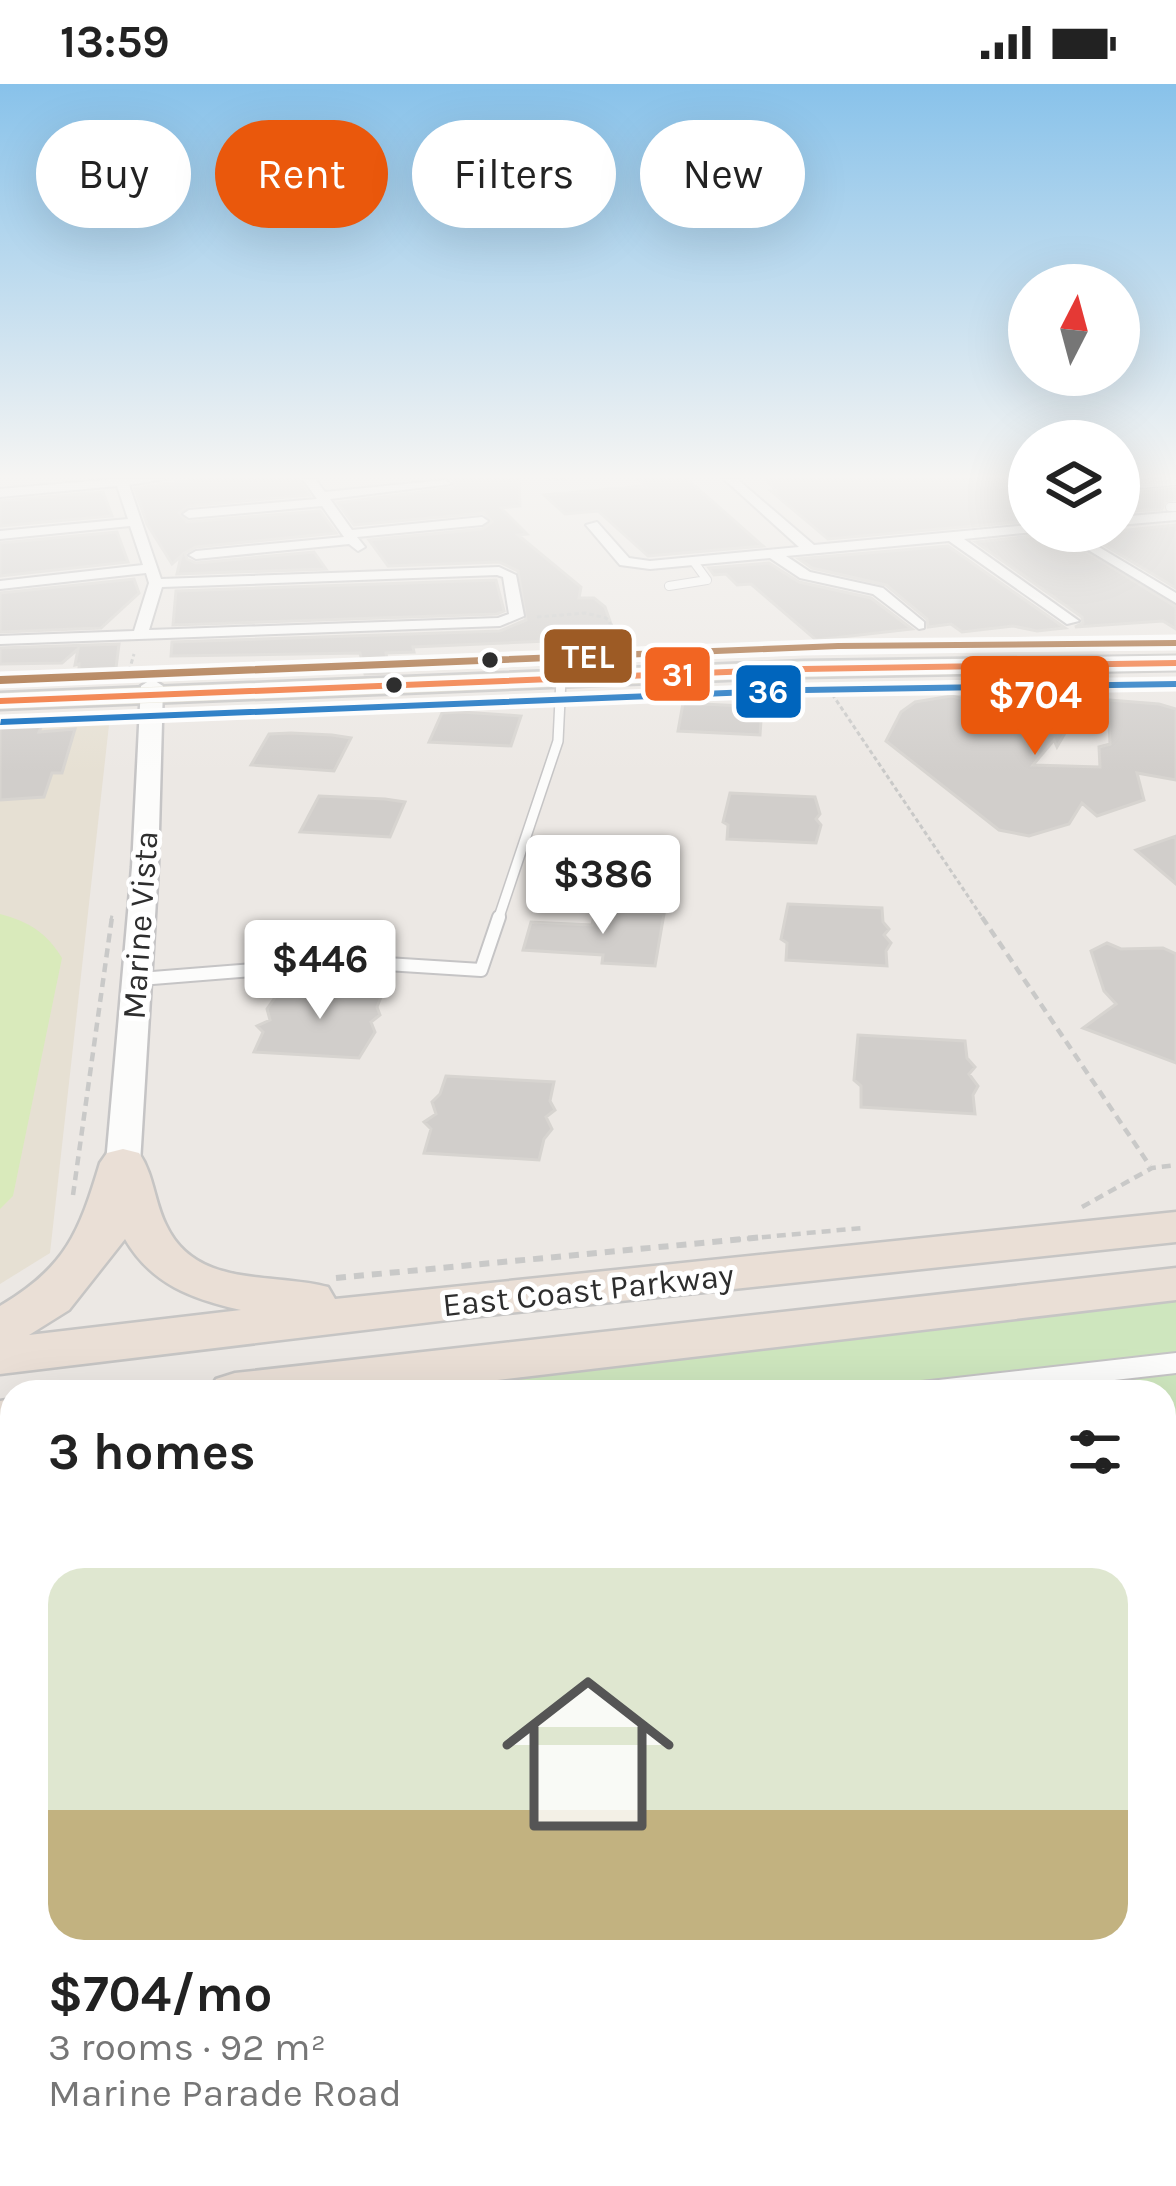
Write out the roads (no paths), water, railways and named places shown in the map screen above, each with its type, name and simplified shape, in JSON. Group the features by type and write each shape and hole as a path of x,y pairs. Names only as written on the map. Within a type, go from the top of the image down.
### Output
{"highway":[{"path":"123,1163 142,1227 159,1253 186,1278 239,1294 291,1299 489,1298"},
{"path":"0,1329 51,1298 102,1237 123,1163"},
{"name":"East Coast Parkway","path":"0,1356 489,1298 1176,1227"},
{"name":"East Coast Parkway","path":"340,1380 1176,1284"}],"main road":[{"path":"0,701 821,658 1176,652"},
{"path":"0,689 214,694 957,665 1176,663"},
{"path":"99,699 132,711 149,726 168,710 214,694"}],"street":[{"path":"0,584 133,577"},
{"path":"140,637 154,577"},
{"path":"0,640 516,618 509,577"},
{"path":"814,577 878,592 919,625"},
{"path":"1010,577 1072,620"},
{"path":"1141,577 1176,598"},
{"name":"Marine Vista","path":"123,1163 151,691"},
{"path":"1027,1380 1176,1363"}],"lane":[{"path":"669,586 705,577"},
{"path":"137,979 355,962 481,970 558,741 561,679"}]}
